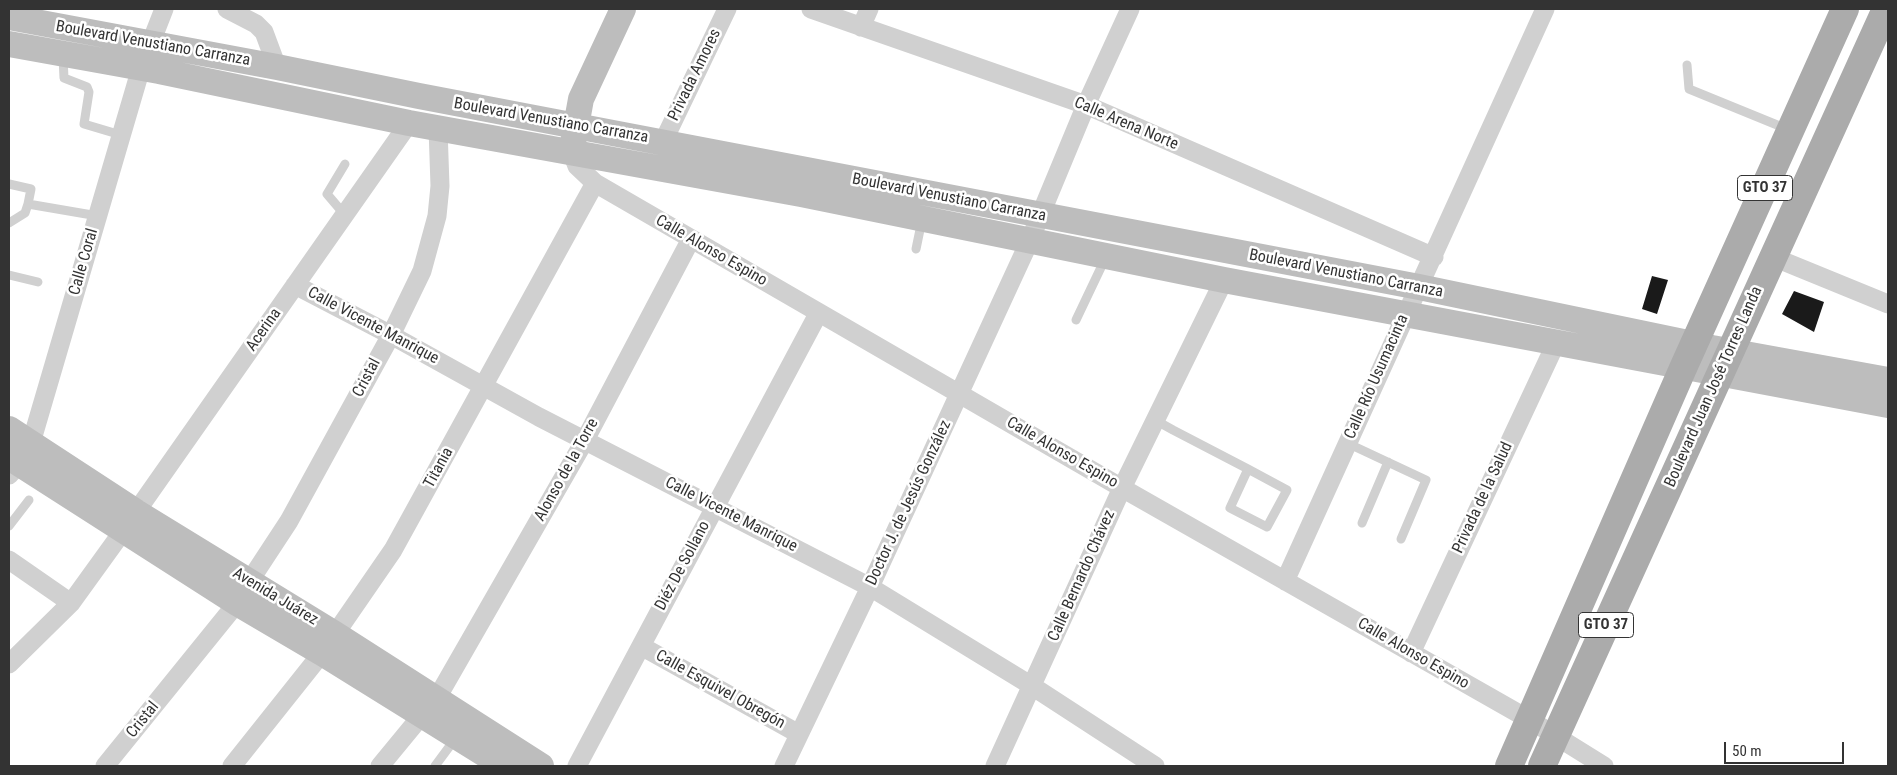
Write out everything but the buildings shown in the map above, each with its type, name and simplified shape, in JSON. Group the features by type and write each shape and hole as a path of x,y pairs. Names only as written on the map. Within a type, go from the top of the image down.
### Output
{"main road":[{"path":"572,153 581,99 623,9"},
{"name":"GTO 37","path":"1509,766 1845,9"},
{"name":"Boulevard Juan José Torres Landa","path":"1542,766 1886,9"},
{"name":"Boulevard Venustiano Carranza","path":"9,17 276,67 1040,216 1419,287 1888,405"},
{"name":"Boulevard Venustiano Carranza","path":"9,44 141,68 409,123 801,194 1224,280 1406,313 1556,343 1690,355"},
{"name":"Boulevard Venustiano Carranza","path":"1725,363 1888,380"},
{"name":"Avenida Juárez","path":"9,429 17,460 129,522 430,706 541,766"},
{"name":"Avenida Juárez","path":"430,706 456,736 504,766"}],"street":[{"name":"Calle Coral","path":"17,460 98,216 141,68 164,9"},
{"path":"227,9 256,24 264,32 276,67"},
{"name":"Privada Amores","path":"663,142 727,9"},
{"name":"Calle Arena Norte","path":"811,9 1086,106 1434,257"},
{"path":"861,26 869,9"},
{"name":"Doctor J. de Jesús González","path":"784,766 960,394 1030,240 1086,106 1130,9"},
{"name":"Calle Río Usumacinta","path":"1285,581 1406,313 1434,257 1545,9"},
{"name":"Acerina","path":"9,664 71,603 409,123"},
{"name":"Cristal","path":"106,766 243,592 290,520 390,335 422,271 432,235 440,186 438,128"},
{"path":"572,153 578,166 595,184"},
{"name":"Calle Alonso Espino","path":"595,184 818,314 1530,720 1604,766"},
{"name":"Titania","path":"232,766 329,643 393,550 595,184"},
{"name":"Alonso de la Torre","path":"381,766 430,706 585,440 691,239"},
{"path":"1773,257 1888,304"},
{"name":"Calle Bernardo Chávez","path":"995,766 1122,488 1224,280"},
{"name":"Calle Vicente Manrique","path":"295,285 484,385 539,417 870,587 1032,686 1155,766"},
{"name":"Diéz De Sollano","path":"578,766 818,314"},
{"name":"Privada de la Salud","path":"1410,653 1556,343"},
{"path":"9,560 71,603"},
{"name":"Calle Esquivel Obregón","path":"641,646 800,734"}],"lane":[{"path":"63,54 64,78 87,87 89,92 84,124 122,135"},
{"path":"1687,65 1689,89 1790,130"},
{"path":"344,164 327,194 344,214"},
{"path":"9,184 31,189 25,213 9,222"},
{"path":"28,204 98,216"},
{"path":"916,249 922,219"},
{"path":"1076,320 1106,256"},
{"path":"9,275 38,282"},
{"path":"1155,420 1287,490 1267,527 1230,508 1248,470"},
{"path":"1347,443 1426,480 1401,540"},
{"path":"1362,523 1388,462"},
{"path":"9,526 29,500"},
{"path":"435,766 456,736"}]}
